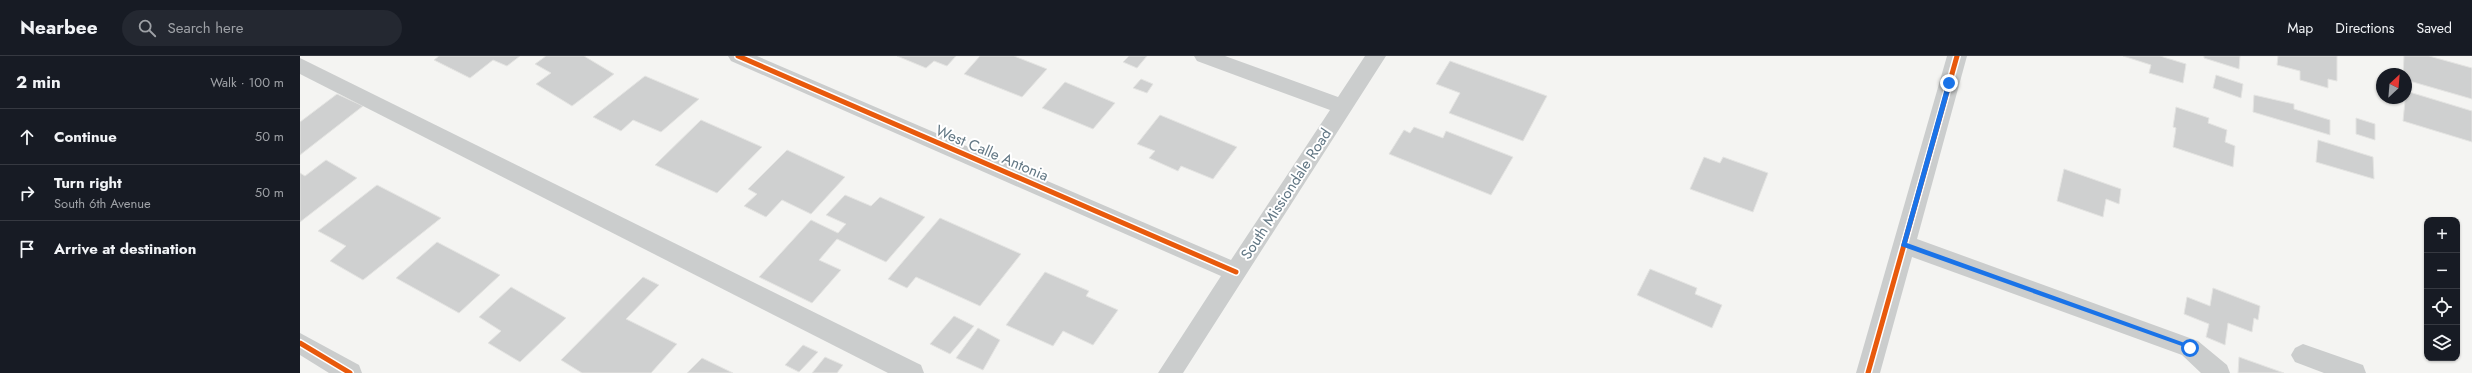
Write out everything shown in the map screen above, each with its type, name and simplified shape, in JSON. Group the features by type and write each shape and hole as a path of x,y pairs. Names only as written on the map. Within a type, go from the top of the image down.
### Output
{"street":[{"name":"West Calle Antonia","path":"738,56 1236,272"},
{"path":"1204,56 1343,107"},
{"name":"South Missiondale Road","path":"1170,373 1376,56"},
{"path":"1868,373 1957,56"},
{"path":"300,65 912,373"},
{"path":"1903,244 2190,348 2218,373"},
{"path":"300,343 350,373"},
{"path":"2303,355 2354,373"}],"building":[{"path":"439,56 520,56 507,66 493,60 470,78 434,60"},
{"path":"546,56 584,56 614,74 572,106 536,84 551,73 535,64"},
{"path":"897,56 956,56 947,66 934,61 926,68"},
{"path":"980,56 1014,56 1047,69 1022,97 964,74"},
{"path":"1129,56 1147,56 1137,68 1123,62"},
{"path":"2123,56 2160,56 2186,64 2183,83 2149,73 2151,65"},
{"path":"2204,56 2240,56 2239,69 2204,58"},
{"path":"2278,56 2337,56 2337,81 2328,79 2328,88 2300,80 2300,71 2277,65"},
{"path":"2404,56 2429,56 2472,68 2472,99 2412,82 2412,68 2403,68"},
{"path":"1450,61 1547,96 1523,141 1449,113 1460,93 1436,84"},
{"path":"2216,75 2243,84 2241,98 2213,88"},
{"path":"645,76 699,99 661,132 633,120 621,131 593,117"},
{"path":"1141,79 1153,84 1147,93 1133,88"},
{"path":"1065,82 1115,103 1093,129 1042,108"},
{"path":"2412,93 2472,111 2472,142 2403,121 2405,104 2412,104"},
{"path":"337,94 363,106 300,155 300,122"},
{"path":"2254,95 2294,104 2294,109 2330,120 2330,135 2253,112"},
{"path":"2176,107 2209,118 2208,123 2227,130 2225,142 2235,146 2233,167 2173,147 2176,128 2173,127"},
{"path":"1160,115 1237,147 1213,179 1181,166 1178,171 1149,158 1155,151 1137,144"},
{"path":"2356,118 2375,124 2375,140 2356,134"},
{"path":"701,120 762,147 717,193 655,165"},
{"path":"1414,127 1443,138 1446,131 1513,157 1491,195 1389,154 1404,130 1410,133"},
{"path":"2318,140 2373,157 2374,179 2316,162"},
{"path":"787,150 845,177 811,214 782,200 766,217 744,206 757,194 748,189"},
{"path":"1704,157 1720,163 1723,157 1768,173 1753,212 1690,189"},
{"path":"326,160 357,178 300,222 300,173 305,176"},
{"path":"2064,169 2121,189 2119,204 2106,199 2103,217 2057,201"},
{"path":"377,185 441,218 363,280 330,261 346,246 318,231"},
{"path":"845,195 871,206 880,197 925,217 886,262 837,239 819,260 841,270 812,303 759,277 811,220 838,233 846,224 826,215"},
{"path":"940,218 1021,254 980,306 916,277 907,288 888,279"},
{"path":"437,242 500,275 459,313 396,278"},
{"path":"1650,269 1697,288 1695,294 1722,305 1712,328 1637,295"},
{"path":"1045,272 1089,291 1086,296 1118,310 1093,345 1063,331 1053,346 1006,325"},
{"path":"643,277 659,285 626,319 677,344 651,373 582,373 561,360"},
{"path":"511,287 566,318 520,362 488,343 501,331 479,317"},
{"path":"2213,288 2260,306 2258,320 2254,318 2252,332 2228,323 2225,345 2206,337 2209,324 2184,314 2187,297 2210,306"},
{"path":"954,316 974,326 950,354 930,344"},
{"path":"978,328 1000,340 983,370 956,358"},
{"path":"803,345 818,352 799,372 785,365"},
{"path":"825,357 843,365 837,373 812,373"},
{"path":"2239,357 2284,373 2238,373"},
{"path":"702,358 733,373 687,373"}],"cycle path":[{"path":"738,56 1236,272"},
{"path":"1868,373 1957,56"},
{"path":"300,343 350,373"}],"route":[{"path":"1949,83 1903,244 2190,348"}]}
